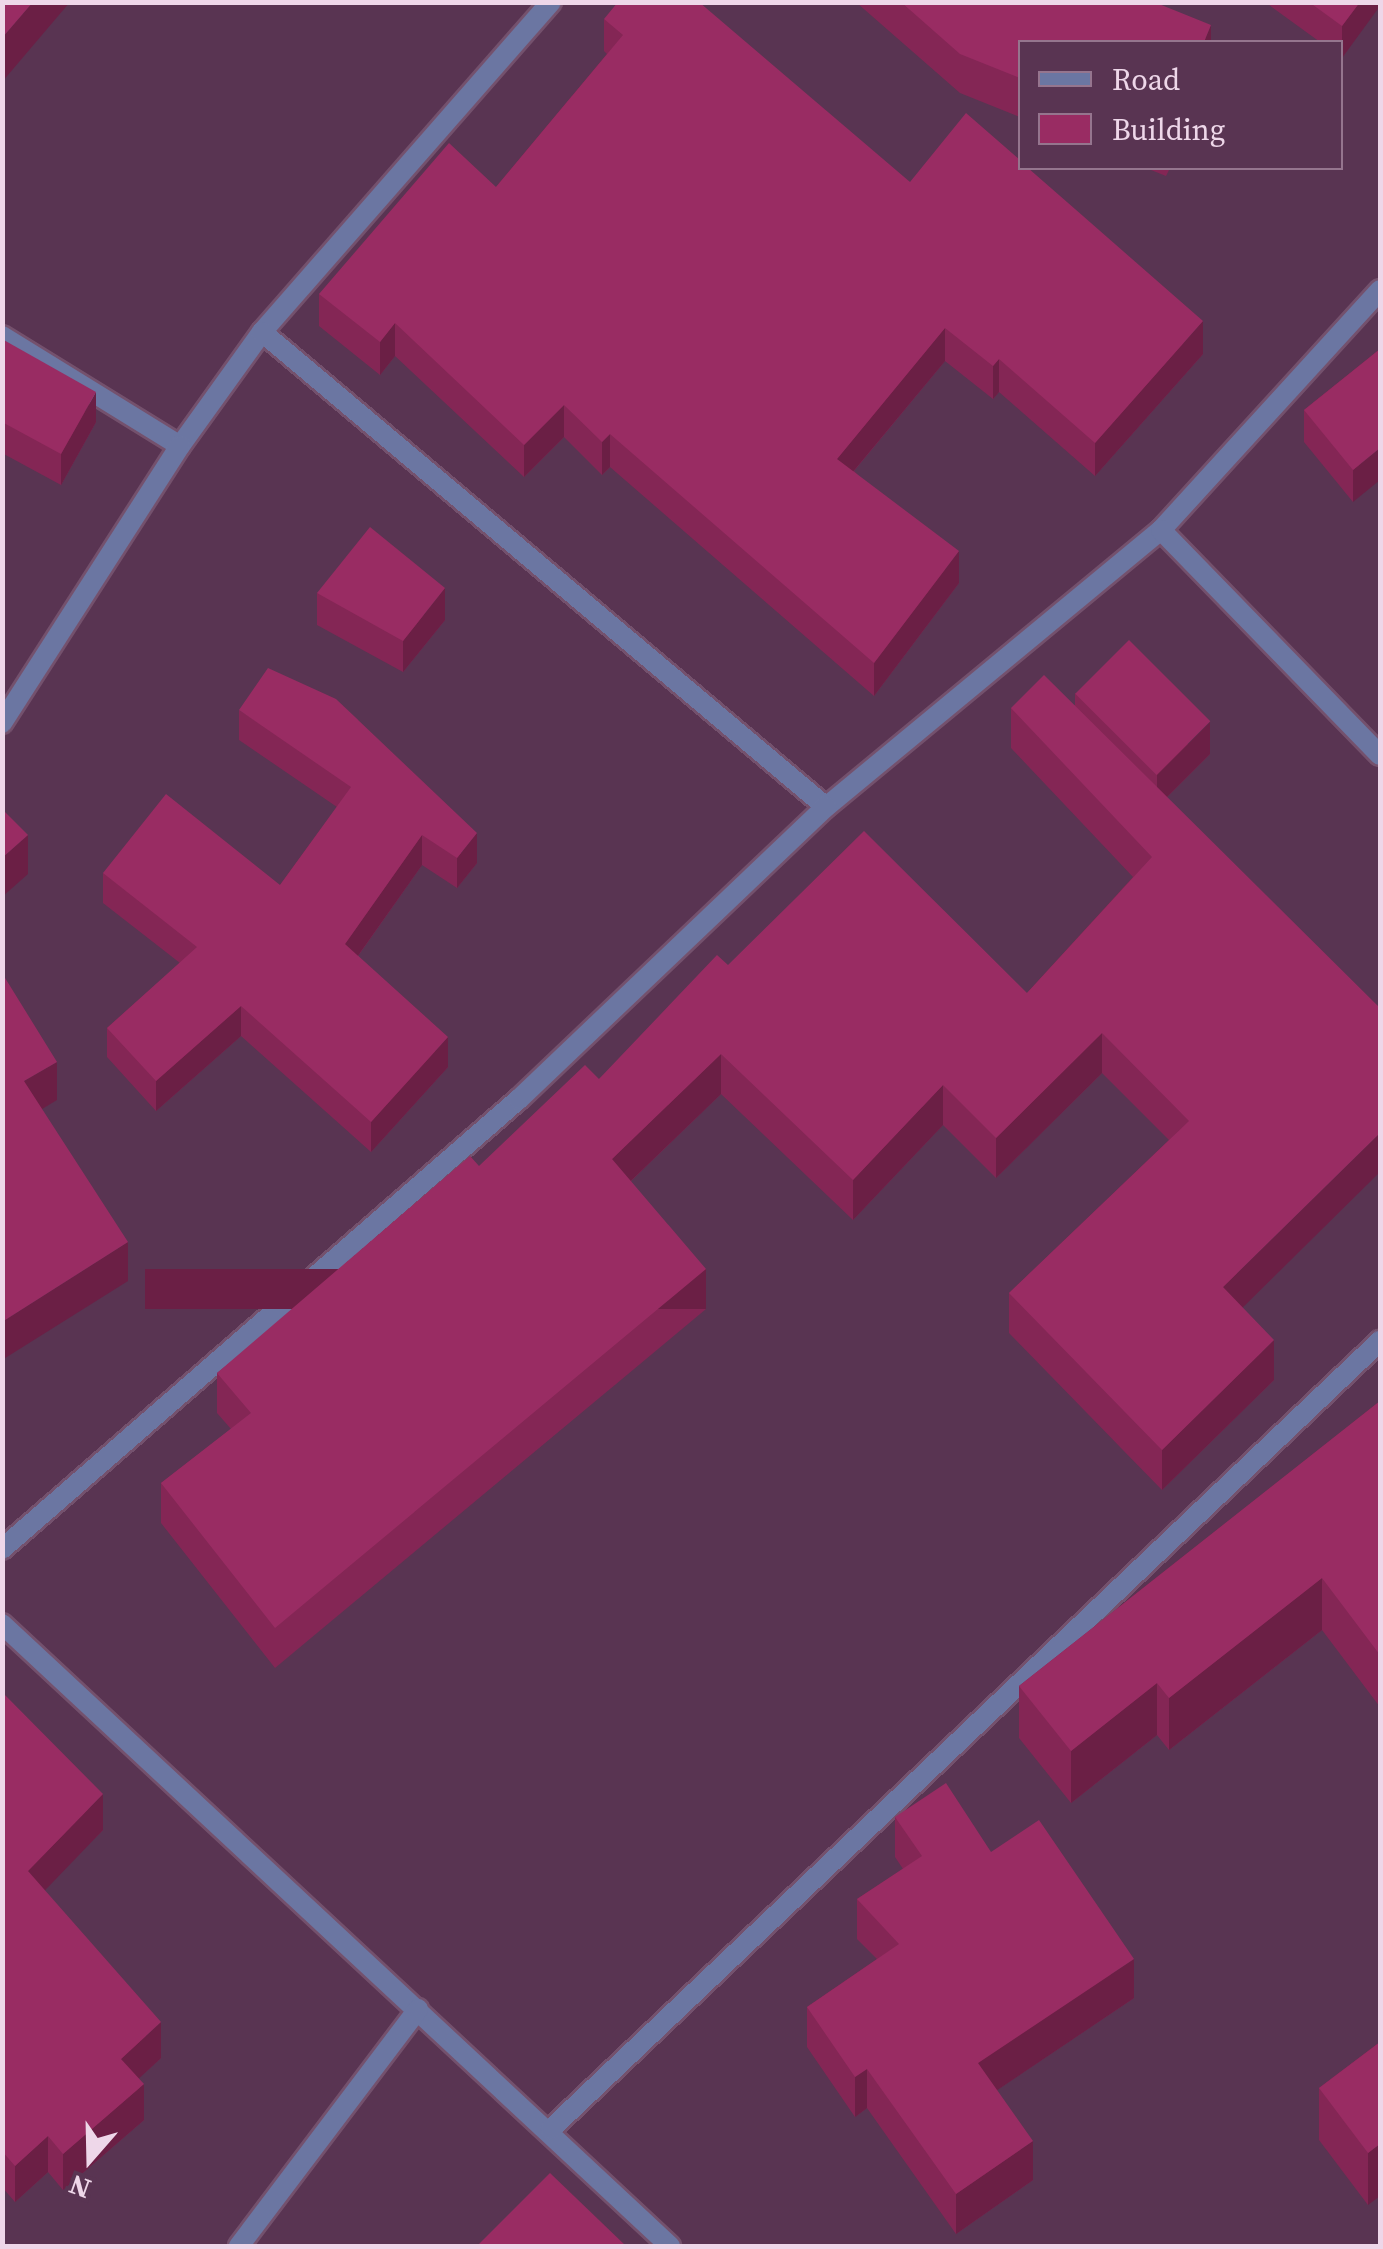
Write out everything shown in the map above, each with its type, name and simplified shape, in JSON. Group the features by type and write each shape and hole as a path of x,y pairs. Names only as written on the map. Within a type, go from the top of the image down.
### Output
{"street":[{"path":"2,723 180,446 262,332 551,2"},
{"path":"2,1549 519,1099 826,807 1161,530 1380,290"},
{"path":"262,332 826,807"},
{"path":"2,336 180,446"},
{"path":"1161,530 1380,756"},
{"path":"552,2129 1380,1341"},
{"path":"2,1624 552,2129 670,2246"},
{"path":"240,2246 418,2009"}],"building":[{"path":"2,2 33,2 2,38"},
{"path":"618,2 699,2 910,182 966,113 1018,158 1018,170 1030,170 1203,321 1095,443 999,359 993,366 945,328 837,459 959,551 874,663 610,434 602,442 564,405 524,445 395,323 380,342 319,294 449,143 496,187 623,35 604,19"},
{"path":"901,2 1154,2 1211,25 1205,40 1018,40 1018,77 960,54"},
{"path":"1309,2 1360,2 1342,26"},
{"path":"2,339 96,392 61,454 2,422"},
{"path":"1380,349 1380,448 1353,470 1304,410"},
{"path":"370,527 445,588 403,641 317,593"},
{"path":"1129,640 1210,721 1157,775 1075,694"},
{"path":"268,668 336,699 477,833 457,858 422,835 345,944 448,1037 371,1122 241,1006 156,1081 107,1028 197,947 103,873 166,794 280,885 351,787 239,710"},
{"path":"1044,675 1380,1008 1380,1133 1223,1287 1274,1340 1162,1450 1009,1293 1189,1121 1102,1033 996,1138 943,1085 853,1180 721,1054 612,1159 706,1269 275,1628 161,1483 251,1413 217,1373 470,1156 479,1166 585,1065 599,1079 717,955 728,965 864,831 1027,993 1152,857 1011,708"},
{"path":"2,809 28,835 2,858"},
{"path":"2,973 57,1062 24,1081 128,1242 2,1322"},
{"path":"1380,1401 1380,1655 1322,1578 1169,1698 1157,1683 1071,1751 1019,1686"},
{"path":"2,1692 103,1794 28,1871 161,2022 121,2059 144,2084 63,2154 48,2136 15,2166 2,2151"},
{"path":"946,1783 991,1852 1039,1820 1134,1959 978,2063 1033,2141 956,2194 867,2069 855,2077 807,2007 899,1944 857,1899 922,1856 895,1817"},
{"path":"1380,2042 1380,2144 1368,2153 1319,2088"},
{"path":"550,2173 626,2246 477,2246"}]}
